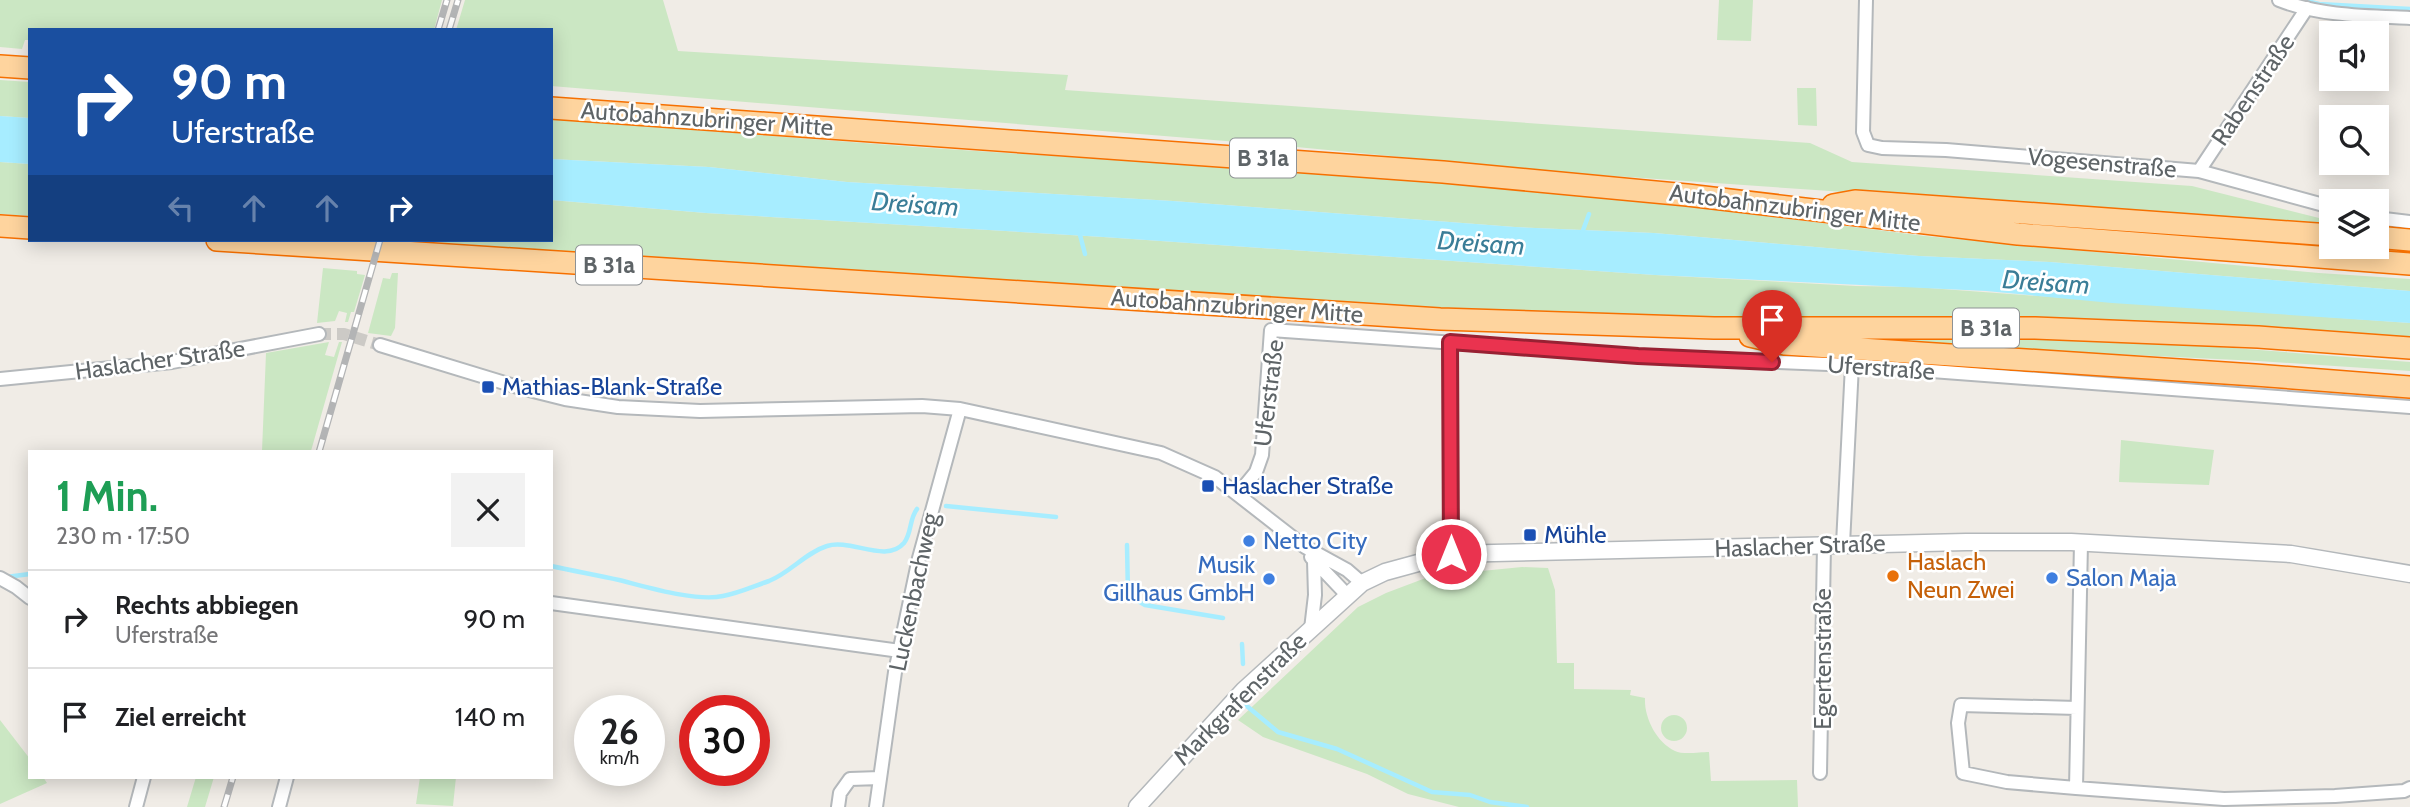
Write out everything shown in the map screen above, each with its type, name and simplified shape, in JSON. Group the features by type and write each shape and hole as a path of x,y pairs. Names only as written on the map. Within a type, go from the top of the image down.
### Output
{"highway":[{"path":"0,66 28,68"},
{"name":"Autobahnzubringer Mitte","path":"553,108 1456,173 1638,190 2099,242 2410,264"},
{"path":"1799,210 1855,201 2319,234"},
{"path":"0,226 28,228"},
{"path":"2389,238 2410,240"},
{"name":"Autobahnzubringer Mitte","path":"248,242 1440,319 1714,328 2035,328 2258,337 2410,348"},
{"path":"1714,328 1785,344 2410,387"}],"street":[{"name":"Vogesenstraße","path":"1866,0 1863,132 1868,145 2199,171 2319,204"},
{"path":"2279,0 2342,14 2410,18"},
{"name":"Rabenstraße","path":"2199,171 2307,8"},
{"path":"2389,220 2410,222"},
{"name":"Uferstraße","path":"1238,494 1256,472 1262,455 1271,330 1638,356 1852,365 2410,407"},
{"name":"Haslacher Straße","path":"0,379 172,362 319,334"},
{"path":"1450,342 1451,554"},
{"path":"380,345 521,388 565,399 618,407 700,411 922,406 960,409 1161,453 1215,477 1306,547 1347,570 1362,583"},
{"path":"1843,544 1852,365"},
{"name":"Luckenbachweg","path":"876,807 900,651 919,558 960,409"},
{"path":"2076,788 2081,543"},
{"name":"Haslacher Straße","path":"1347,595 1362,583 1385,572 1451,554 1843,544 2081,543 2327,558 2410,574"},
{"name":"Egertenstraße","path":"1821,773 1824,545"},
{"path":"1306,547 1314,561 1347,595"},
{"path":"1311,629 1315,595 1314,561"},
{"path":"0,578 28,596"},
{"name":"Markgrafenstraße","path":"1137,807 1244,690 1347,595"},
{"path":"553,603 900,651"},
{"path":"2077,708 1961,705 1958,723 1962,773 2007,782 2224,799 2350,801 2410,788"},
{"path":"838,807 840,793 850,779 880,778"},
{"path":"136,807 143,779"},
{"path":"279,807 286,779"}],"green space":[{"path":"0,0 442,0 435,28 28,28 28,40 25,40 22,49 0,47"},
{"path":"465,0 663,0 678,51 1068,75 1065,90 1810,143 1852,162 2192,186 2319,218 2319,230 1556,172 1286,146 553,86 553,28 457,28"},
{"path":"1719,0 1753,0 1751,41 1717,40"},
{"path":"0,80 28,82 28,118 0,116"},
{"path":"1797,88 1816,88 1817,126 1798,125"},
{"path":"553,119 916,147 1546,188 1925,236 2410,279 2410,291 2050,262 1919,256 1654,233 1515,227 1173,201 847,182 709,167 553,159"},
{"path":"0,162 28,164 28,216 0,214"},
{"path":"553,200 706,213 1655,275 1915,287 2410,323 2410,337 2045,317 1577,316 1123,290 431,242 553,242"},
{"path":"323,268 357,271 357,274 365,275 354,312 351,312 348,322 345,322 347,313 339,311 335,321 317,323"},
{"path":"392,273 398,273 395,328 391,336 368,333 383,278 390,279"},
{"path":"1866,337 2144,341 2410,362 2410,371 1867,342"},
{"path":"329,342 325,355 334,357 339,342 342,342 311,450 262,450 266,353"},
{"path":"2121,440 2214,450 2209,485 2119,482"},
{"path":"1522,567 1548,568 1555,590 1557,663 1574,663 1574,689 1631,690 1630,695 1645,698 1652,728 1668,747 1682,753 1709,752 1711,781 1797,780 1798,807 1459,807 1408,794 1367,774 1263,737 1238,720 1358,607 1431,576"},
{"path":"1674,715 1684,718 1687,728 1684,738 1674,741 1664,738 1661,728 1664,718"},
{"path":"0,720 28,756 28,779 44,779 47,783 0,804"},
{"path":"195,779 213,779 205,807 187,807"},
{"path":"420,779 456,779 453,806 416,804"}],"water":[{"path":"0,116 28,118 28,164 0,162"},
{"name":"Dreisam","path":"553,159 709,167 847,182 1173,201 1515,227 1654,233 1919,256 2050,262 2410,291 2410,323 2112,303 1986,291 1655,275 706,213 553,200"}],"waterway":[{"path":"2303,0 2319,4 2410,9"},
{"path":"1582,233 1589,214"},
{"path":"1079,231 1085,254"},
{"path":"946,506 1056,517"},
{"path":"553,566 657,590 699,597 723,596 769,581 827,546 836,544 878,551 896,549 907,539 917,509"},
{"path":"1127,545 1128,595 1145,605 1223,618"},
{"path":"6,577 28,574"},
{"path":"1242,644 1243,664"},
{"path":"1242,702 1278,732 1337,749 1432,792 1470,795 1490,802 1527,807"}],"tunnel":[{"path":"319,334 344,334 380,345"}],"railway":[{"path":"439,28 447,0"},
{"path":"450,28 458,0"},
{"path":"320,450 379,242"},
{"path":"224,807 232,779"}],"place":[{"name":"Mathias-Blank-Straße","path":"488,387"},
{"name":"Haslacher Straße","path":"1208,486"},
{"name":"Mühle","path":"1530,535"},
{"name":"Netto City","path":"1249,541"},
{"name":"Haslach Neun Zwei","path":"1893,576"},
{"name":"Salon Maja","path":"2052,578"},
{"name":"Musik Gillhaus GmbH","path":"1269,579"}],"route":[{"path":"1451,554 1450,342 1638,356 1772,362"}]}
